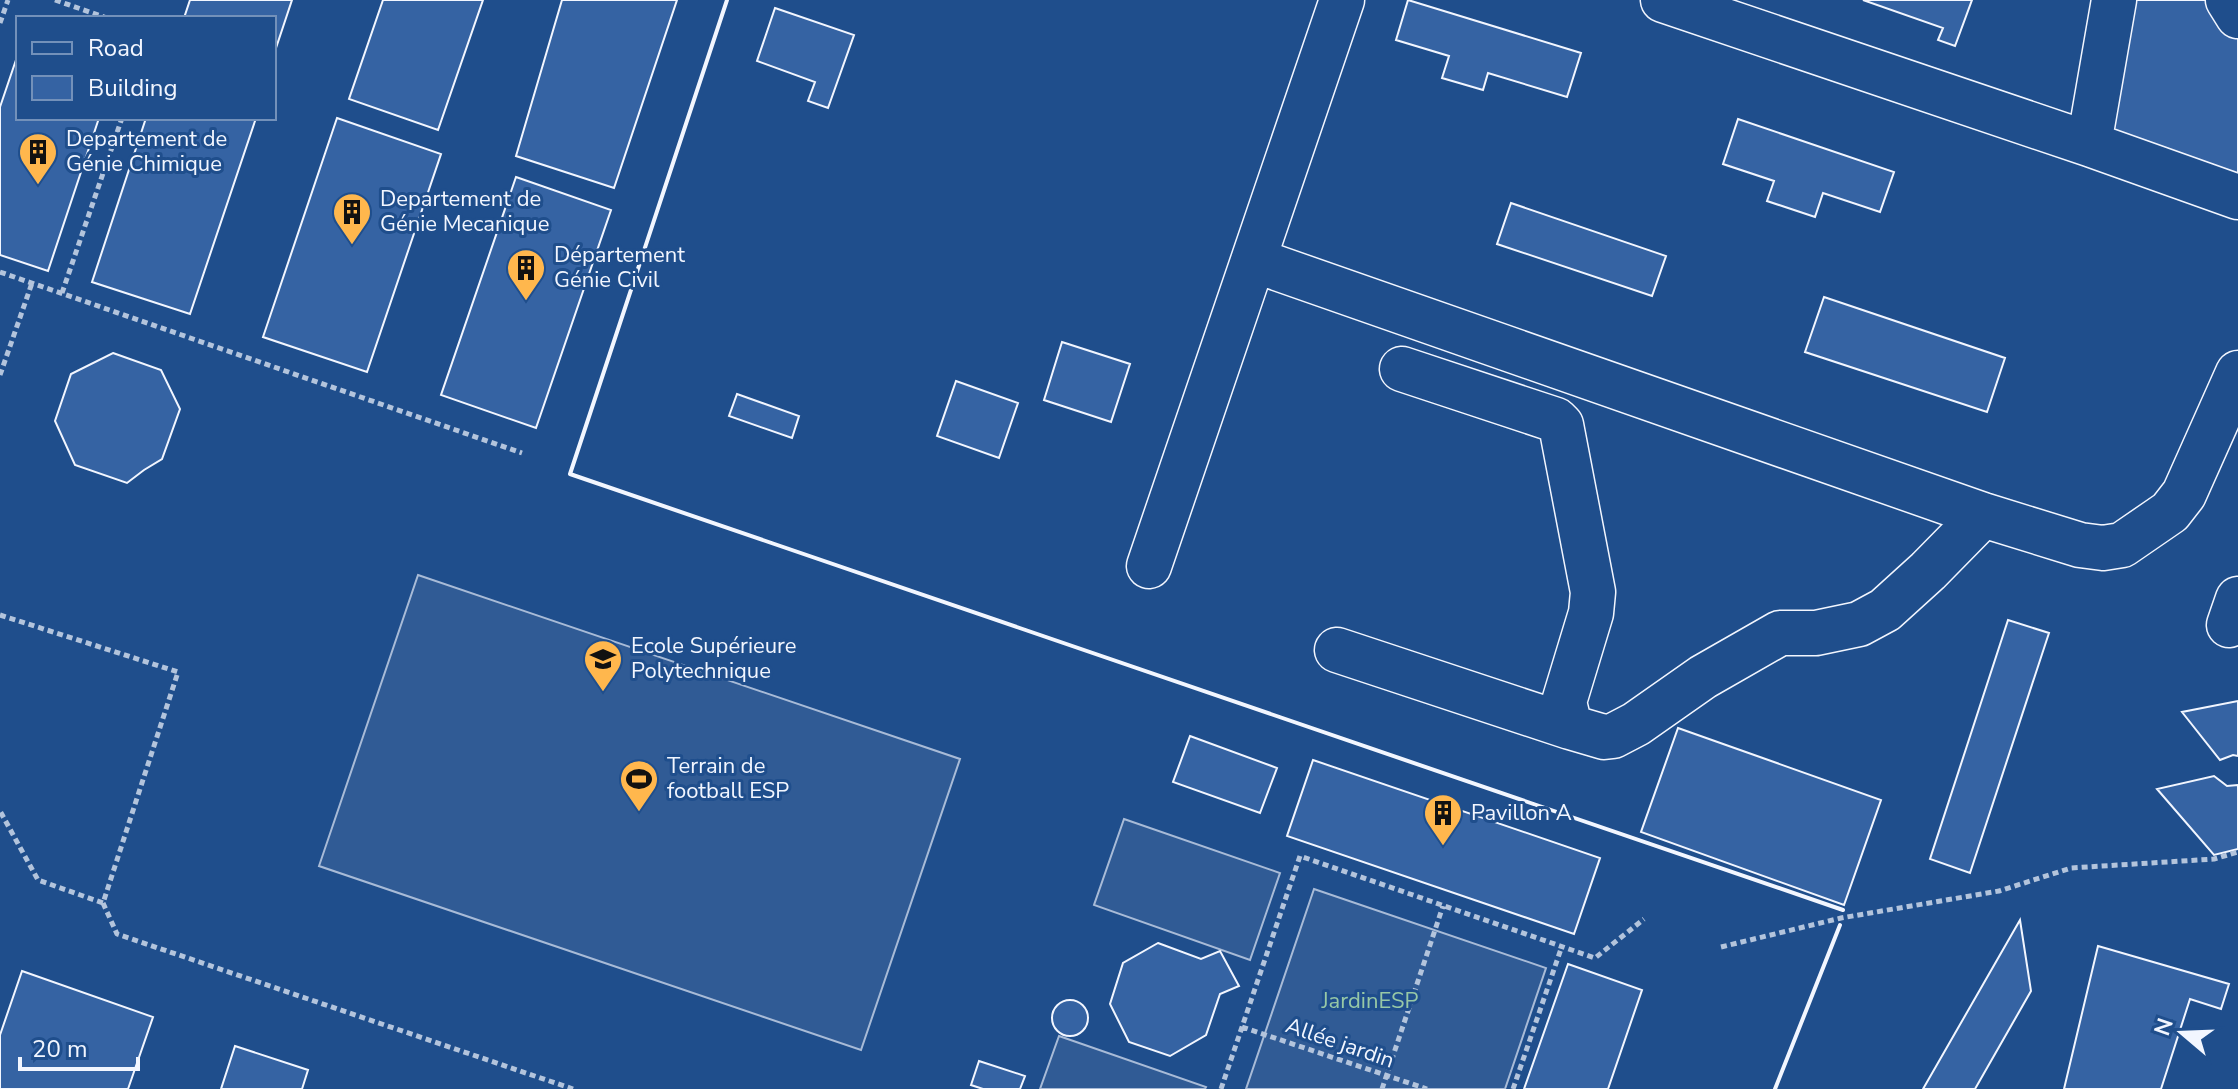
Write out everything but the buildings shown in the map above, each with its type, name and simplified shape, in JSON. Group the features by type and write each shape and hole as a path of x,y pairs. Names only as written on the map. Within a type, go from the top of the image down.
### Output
{"street":[{"path":"1149,566 1342,0"},
{"path":"2089,144 2114,0"},
{"path":"2228,0 2238,16"},
{"path":"1679,3 2238,197"},
{"path":"1254,260 1983,515 2080,545 2103,548 2122,545 2170,512 2184,494 2238,373"},
{"path":"1402,369 1556,420 1561,425 1593,592 1591,613 1564,702 1570,727"},
{"path":"1337,650 1570,727 1604,737 1613,736 1636,724 1703,677 1780,633 1816,633 1859,624 1885,610 1983,515"}],"path":[{"path":"0,23 8,0"},
{"path":"55,0 101,16"},
{"path":"62,293 121,120"},
{"path":"0,272 522,453"},
{"path":"0,375 32,283"},
{"path":"0,345 9,348"},
{"path":"0,615 178,672 103,903 117,934 573,1089"},
{"path":"0,811 38,880 103,903"},
{"path":"1721,947 1841,918 1999,891 2071,868 2214,859 2238,852"},
{"path":"1221,1089 1300,856 1595,958 1644,919"},
{"path":"1382,1089 1443,906"},
{"path":"1513,1089 1562,946"},
{"name":"Allée jardin","path":"1242,1027 1427,1089"}],"shaded area":[{"name":"Terrain de football ESP","path":"418,575 960,759 861,1050 319,866"},
{"path":"1124,819 1280,873 1250,960 1094,905"},
{"name":"JardinESP","path":"1314,889 1546,968 1505,1089 1246,1089"},
{"path":"1059,1036 1206,1087 1040,1089"}],"wall":[{"path":"727,0 570,474 1843,910"},
{"path":"1775,1089 1840,925"}],"place":[{"name":"Departement de Génie Chimique","path":"38,186"},
{"name":"Departement de Génie Mecanique","path":"352,246"},
{"name":"Département Génie Civil","path":"526,302"},
{"name":"Ecole Supérieure Polytechnique","path":"603,693"},
{"name":"Terrain de football ESP","path":"639,813"},
{"name":"Pavillon A","path":"1443,847"}]}
